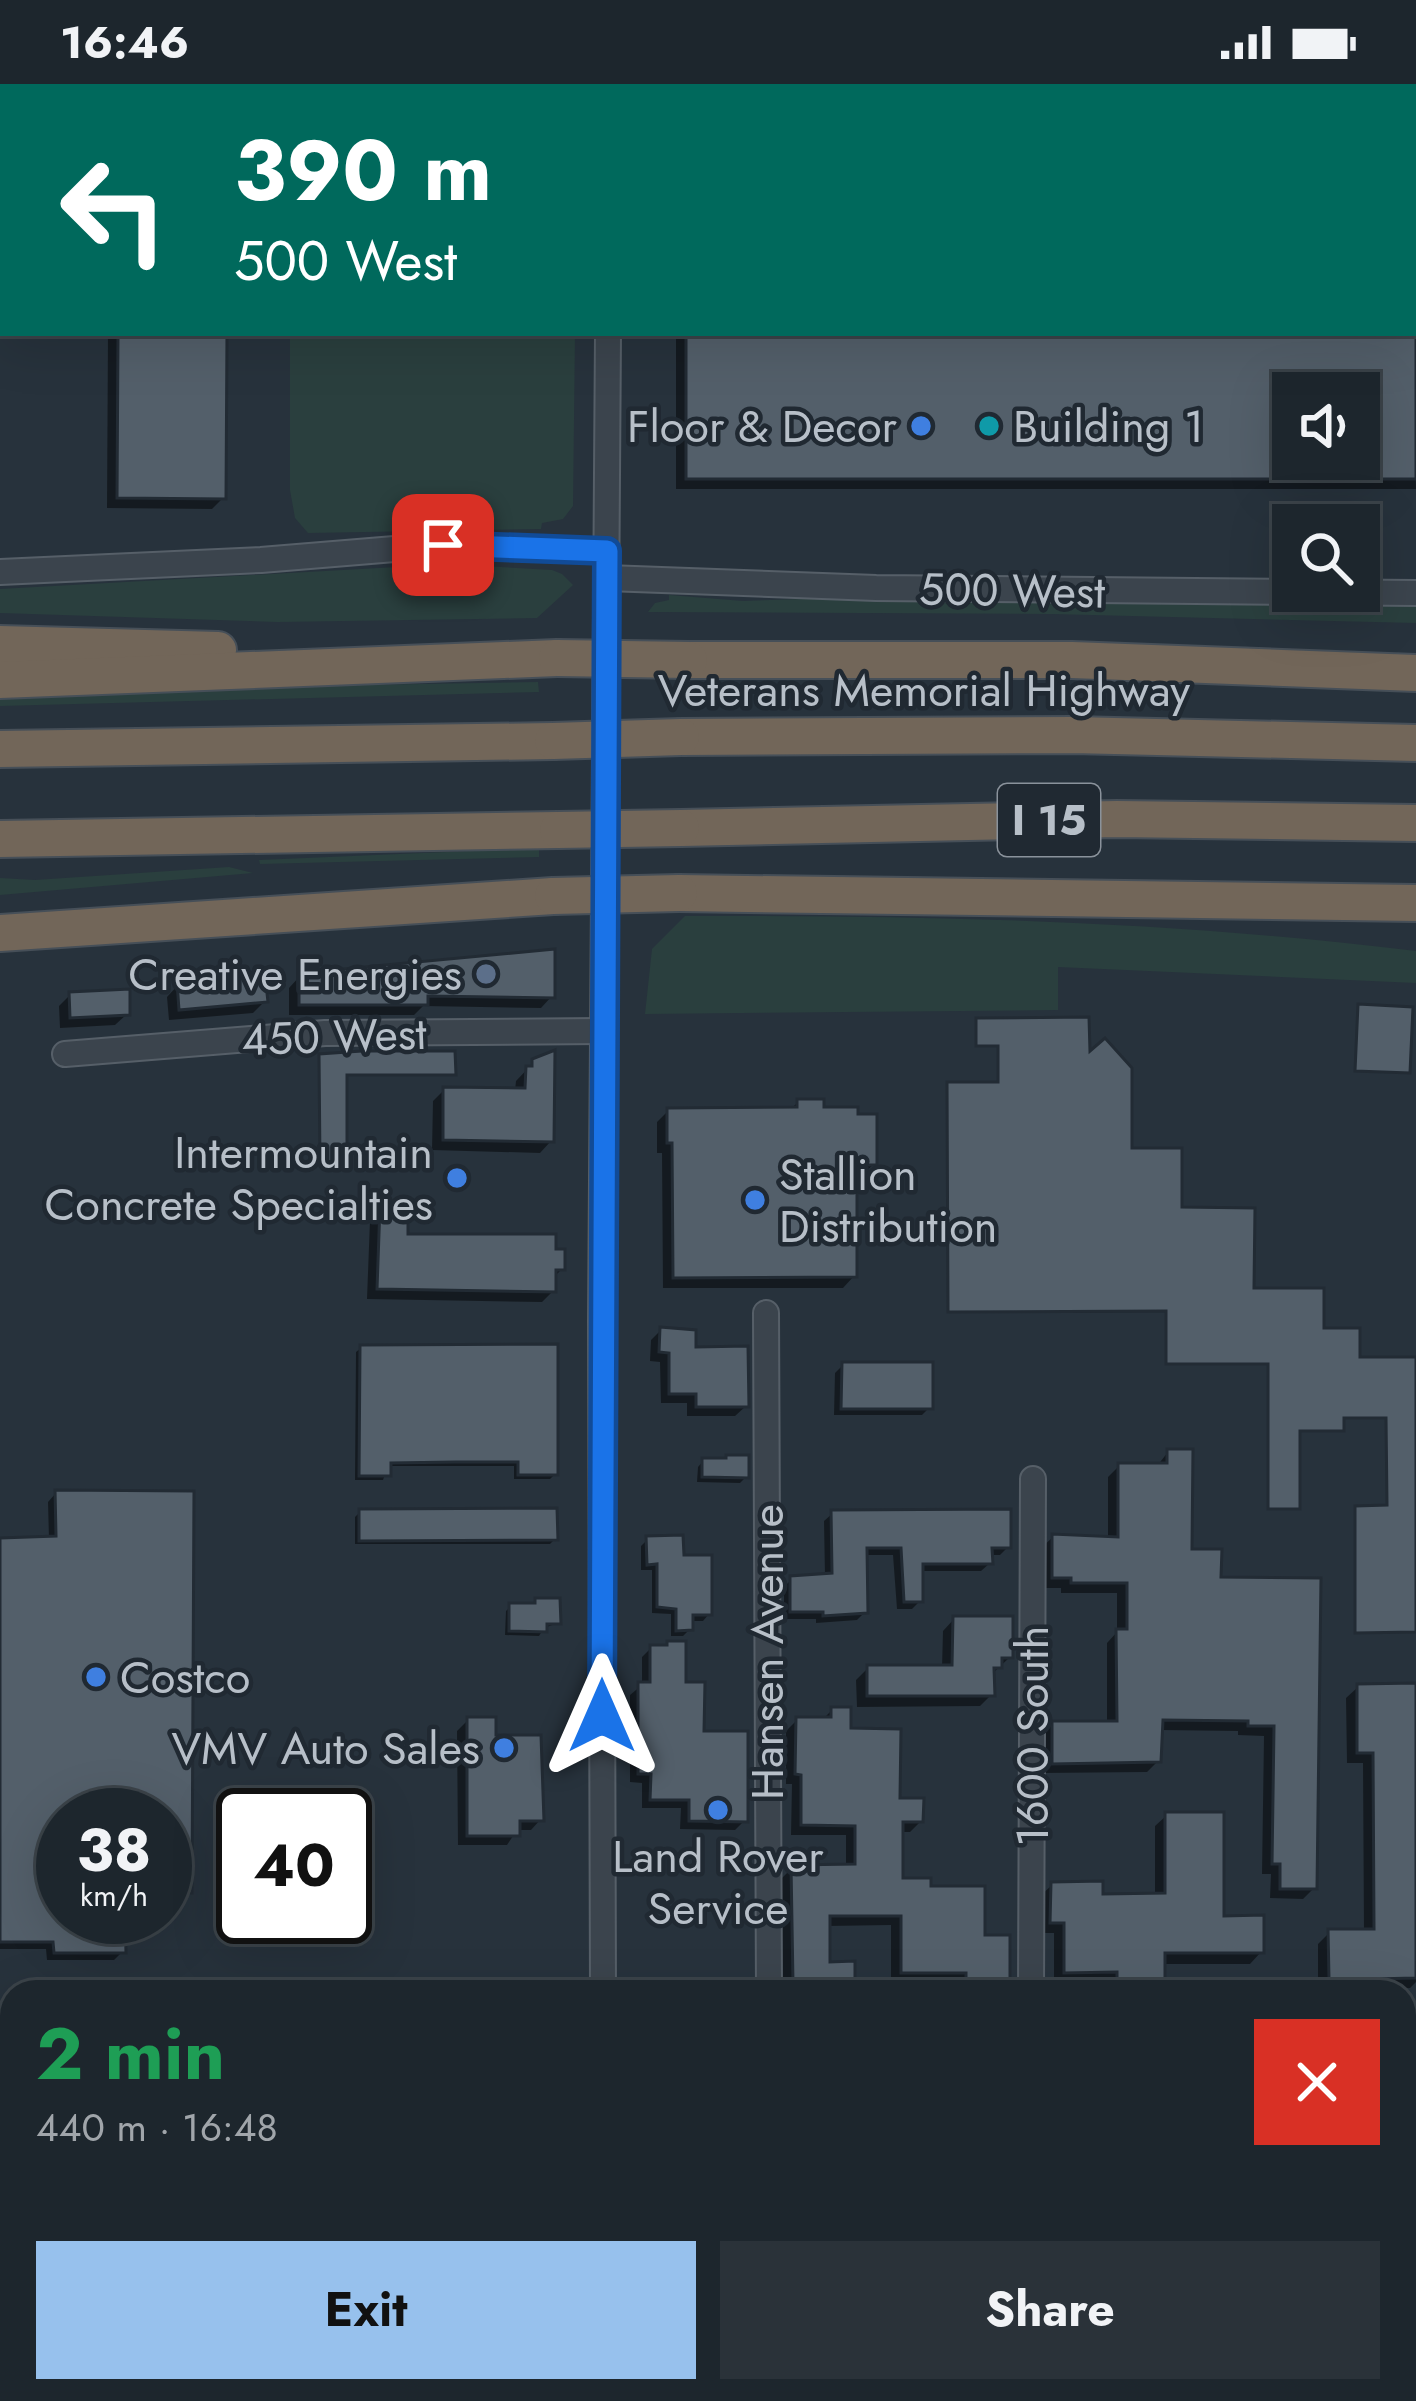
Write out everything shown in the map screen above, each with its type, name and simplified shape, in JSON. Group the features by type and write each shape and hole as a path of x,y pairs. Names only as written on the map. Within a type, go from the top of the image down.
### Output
{"highway":[{"path":"0,644 689,660 1072,660 1416,674"},
{"path":"0,680 557,658"},
{"name":"Veterans Memorial Highway","path":"0,749 1073,735 1416,743"},
{"name":"I 15","path":"0,839 1118,819 1416,823"},
{"path":"0,933 553,896 679,893 1416,903"},
{"path":"1311,904 1416,914"}],"street":[{"path":"603,1980 608,336"},
{"path":"0,572 261,560 443,545 607,551"},
{"name":"500 West","path":"607,578 876,588 1416,593"},
{"name":"450 West","path":"65,1054 325,1033 603,1031"},
{"name":"Hansen Avenue","path":"766,1313 769,1980"},
{"name":"1600 South","path":"1031,1980 1033,1479"}],"green space":[{"path":"290,336 575,336 573,506 563,519 542,523 541,529 308,533 295,518 290,490"},
{"path":"450,564 552,570 573,585 537,618 278,622 0,613 0,589"},
{"path":"669,595 743,601 1272,596 1272,612 1380,612 1380,596 1416,596 1416,623 1051,614 648,612 655,603 669,600"},
{"path":"538,682 539,692 0,706 0,691"},
{"path":"539,848 539,857 260,864 259,860"},
{"path":"229,867 253,873 0,895 0,878 35,880"},
{"path":"685,916 1051,922 1325,941 1416,951 1416,983 1058,967 1058,1010 645,1014 652,949"}],"building":[{"path":"118,336 227,336 226,499 117,498"},
{"name":"Building 1","path":"686,336 1416,336 1416,479 1380,479 1380,372 1272,372 1272,479 686,479"},
{"path":"555,949 555,998 428,996 428,1005 299,1005 299,973"},
{"path":"265,975 268,1002 179,1010 177,982"},
{"path":"130,989 130,1015 70,1018 69,992"},
{"path":"1358,1004 1413,1007 1410,1073 1355,1071"},
{"path":"1089,1017 1090,1051 1105,1038 1132,1068 1132,1148 1182,1148 1182,1207 1255,1208 1254,1288 1324,1288 1324,1328 1360,1328 1360,1357 1416,1357 1416,1632 1355,1633 1355,1506 1387,1505 1386,1418 1344,1418 1344,1431 1300,1431 1300,1509 1268,1509 1268,1364 1166,1364 1166,1311 948,1312 947,1082 998,1082 998,1046 976,1046 976,1018"},
{"path":"555,1050 554,1142 443,1140 443,1087 525,1088 526,1066"},
{"path":"455,1051 456,1075 347,1075 347,1164 320,1164 319,1054"},
{"path":"797,1099 824,1099 824,1107 858,1107 858,1114 877,1114 877,1165 857,1165 857,1277 673,1278 672,1143 667,1143 667,1108 797,1107"},
{"path":"380,1205 398,1205 398,1217 408,1217 408,1234 556,1234 556,1249 565,1249 565,1270 556,1270 556,1292 377,1289"},
{"path":"660,1327 696,1330 696,1347 748,1346 749,1407 696,1407 696,1394 669,1394 669,1353 659,1352"},
{"path":"558,1344 558,1475 518,1475 518,1462 456,1462 391,1463 391,1476 359,1476 360,1345"},
{"path":"842,1362 933,1362 933,1409 841,1409"},
{"path":"1167,1449 1193,1449 1192,1549 1222,1549 1221,1577 1321,1578 1317,1889 1280,1889 1280,1864 1272,1864 1274,1726 1163,1720 1161,1762 1052,1764 1052,1721 1117,1721 1116,1629 1127,1629 1127,1583 1071,1583 1071,1578 1052,1578 1052,1534 1118,1537 1118,1463 1167,1463"},
{"path":"749,1455 749,1478 702,1477 702,1458"},
{"name":"Costco","path":"55,1490 194,1491 192,1893 192,1788 36,1788 36,1942 0,1942 0,1538 56,1536"},
{"path":"557,1508 558,1540 359,1541 359,1509"},
{"path":"1011,1509 1011,1548 992,1548 993,1564 923,1564 923,1602 904,1602 901,1548 867,1548 868,1613 790,1612 790,1576 832,1573 831,1510"},
{"path":"683,1535 684,1555 712,1555 712,1615 693,1615 693,1630 676,1631 676,1609 657,1607 657,1564 647,1565 646,1536"},
{"path":"535,1598 560,1598 561,1624 547,1624 547,1632 509,1631 509,1603 535,1603"},
{"path":"953,1616 1013,1616 1013,1658 1002,1658 1002,1668 994,1668 995,1696 867,1696 867,1665 952,1665"},
{"path":"667,1641 686,1641 686,1682 705,1682 704,1731 748,1731 748,1822 689,1821 689,1800 650,1800 651,1774 638,1774 638,1682 650,1682 650,1645 667,1645"},
{"path":"1416,1683 1416,1978 1329,1980 1328,1929 1374,1929 1373,1753 1357,1753 1357,1684"},
{"path":"831,1707 851,1707 851,1728 901,1729 900,1798 924,1798 923,1822 903,1822 903,1878 931,1878 931,1886 985,1886 985,1935 1010,1935 1010,1980 966,1980 966,1973 901,1973 901,1916 830,1916 830,1962 855,1961 855,1980 793,1980 791,1865 855,1864 855,1826 801,1825 801,1775 795,1774 796,1717 831,1717"},
{"path":"467,1717 496,1717 496,1735 541,1735 544,1821 520,1821 520,1836 467,1836"},
{"path":"1165,1812 1224,1812 1224,1916 1264,1915 1264,1953 1165,1953 1165,1980 1117,1980 1117,1972 1064,1973 1064,1923 1050,1923 1051,1882 1103,1881 1103,1894 1165,1893"},
{"name":"Costco","path":"53,1944 126,1944 126,1953 54,1953"}],"place":[{"name":"Floor & Decor","path":"921,426"},
{"name":"Building 1","path":"989,426"},
{"name":"Creative Energies","path":"486,974"},
{"name":"Intermountain Concrete Specialties","path":"457,1178"},
{"name":"Stallion Distribution","path":"755,1200"},
{"name":"Costco","path":"96,1677"},
{"name":"VMV Auto Sales","path":"504,1748"},
{"name":"Land Rover Service","path":"718,1810"}],"route":[{"path":"443,545 607,551 602,1716"}]}
